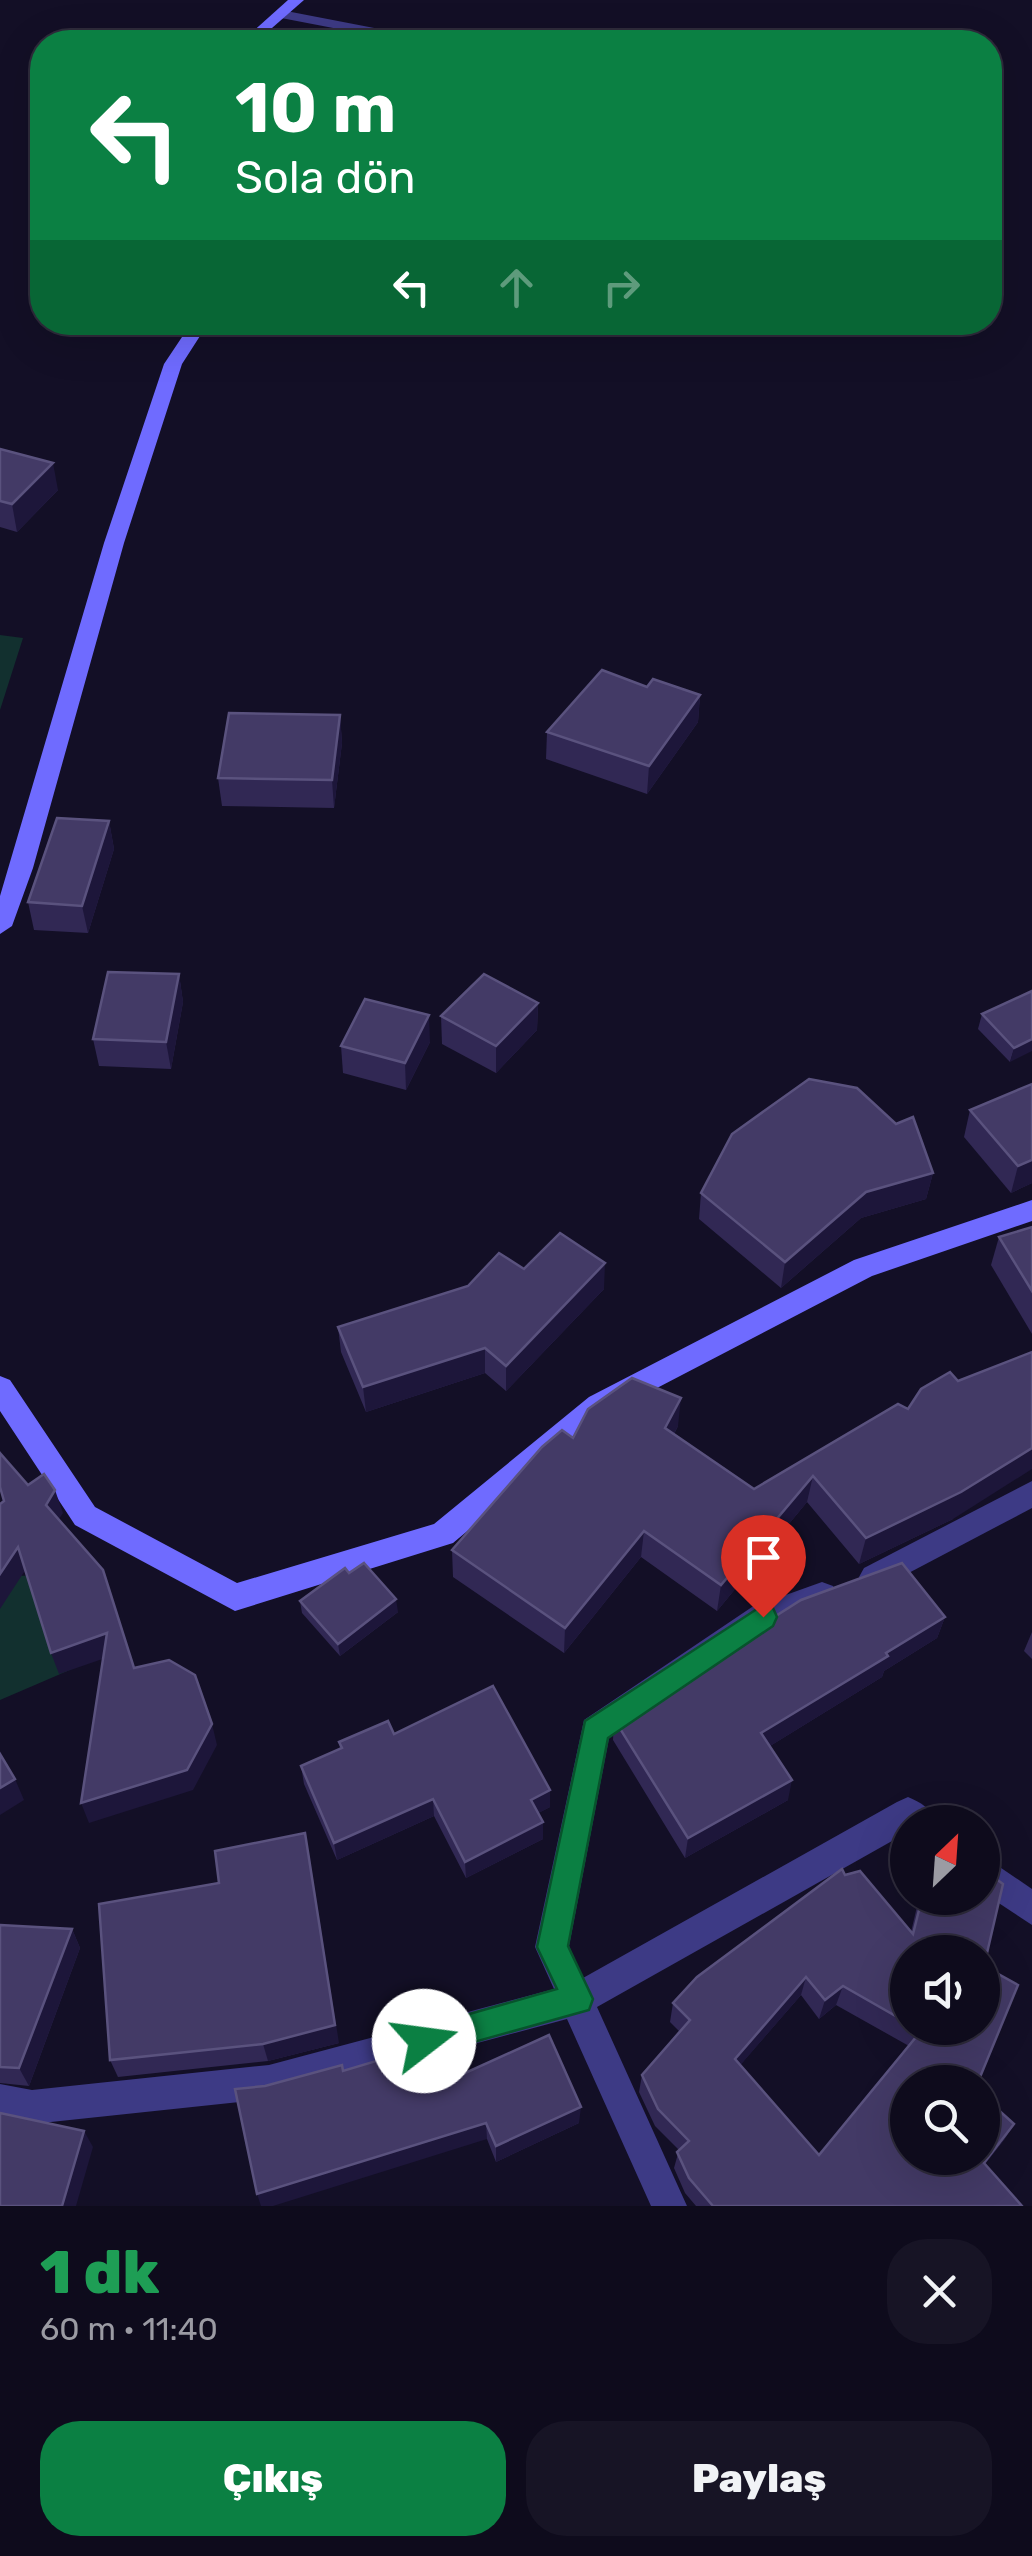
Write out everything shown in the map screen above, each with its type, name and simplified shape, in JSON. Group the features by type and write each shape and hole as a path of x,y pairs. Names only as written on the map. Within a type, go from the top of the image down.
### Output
{"street":[{"path":"262,30 297,0"},
{"path":"281,14 364,30"},
{"path":"0,926 22,868 114,544 173,364 192,335"},
{"path":"0,1388 85,1516 236,1597 443,1534 599,1405 863,1268 1032,1210"},
{"path":"668,2206 552,1947 595,1730 763,1617 892,1570 1032,1494"},
{"path":"0,2101 32,2106 270,2082 578,1999 890,1823"},
{"path":"1000,1885 1032,1910"}],"green space":[{"path":"0,635 23,638 0,710"},
{"path":"0,1575 32,1576 93,1660 0,1700"}],"building":[{"path":"0,449 53,463 12,504 0,501"},
{"path":"602,670 647,687 653,679 700,695 649,766 547,732"},
{"path":"229,713 340,715 332,780 218,778"},
{"path":"57,818 109,821 82,906 28,902"},
{"path":"108,972 179,974 166,1042 93,1039"},
{"path":"484,974 538,1003 496,1046 441,1016"},
{"path":"1032,991 1032,1039 1014,1048 982,1014"},
{"path":"365,999 429,1015 405,1063 341,1046"},
{"path":"809,1079 857,1088 896,1124 913,1117 933,1173 866,1192 785,1262 701,1193 732,1134"},
{"path":"1032,1084 1032,1160 1018,1166 970,1110"},
{"path":"1032,1227 1032,1291 999,1237"},
{"path":"560,1233 605,1263 506,1366 485,1348 363,1387 338,1327 468,1286 499,1253 524,1269"},
{"path":"1032,1352 1032,1448 961,1492 866,1538 813,1476 721,1585 644,1531 565,1628 452,1550 542,1447 562,1430 573,1438 588,1409 632,1378 681,1398 665,1428 754,1489 898,1404 908,1409 921,1389 950,1372 958,1381"},
{"path":"0,1453 28,1485 44,1474 55,1490 46,1505 103,1570 134,1668 169,1660 195,1675 212,1724 187,1770 81,1803 107,1633 51,1653 18,1547 0,1574 0,1504 4,1501"},
{"path":"364,1563 396,1599 338,1644 300,1601 345,1568 349,1573"},
{"path":"902,1563 945,1617 761,1733 792,1780 688,1838 614,1719 801,1600"},
{"path":"493,1686 550,1790 531,1800 543,1822 465,1862 433,1799 334,1843 301,1766 342,1748 339,1742 388,1721 394,1734"},
{"path":"0,1754 15,1779 0,1788"},
{"path":"305,1833 335,2025 263,2044 110,2060 99,1904 219,1883 215,1851"},
{"path":"842,1869 845,1875 860,1871 890,1907 890,1915 897,1915 913,1934 918,1915 996,1915 991,1935 890,1935 890,2013 843,1986 825,2000 806,1977 735,2059 819,2155 890,2069 890,2175 995,2175 1022,2206 713,2206 689,2178 677,2152 689,2141 658,2109 642,2075 690,2020 673,2003 697,1977"},
{"path":"0,1925 72,1929 19,2068 0,2067"},
{"path":"1000,1975 1018,1985 1000,2029"},
{"path":"549,2035 581,2107 496,2146 486,2123 257,2194 235,2089 265,2086 342,2065 343,2071 453,2038 463,2074"},
{"path":"909,2045 993,2045 985,2065 893,2065"},
{"path":"1000,2111 1014,2124 1000,2142"},
{"path":"0,2113 84,2131 62,2206 0,2206"}],"route":[{"path":"424,2041 578,1999 552,1947 595,1730 763,1617"}]}
